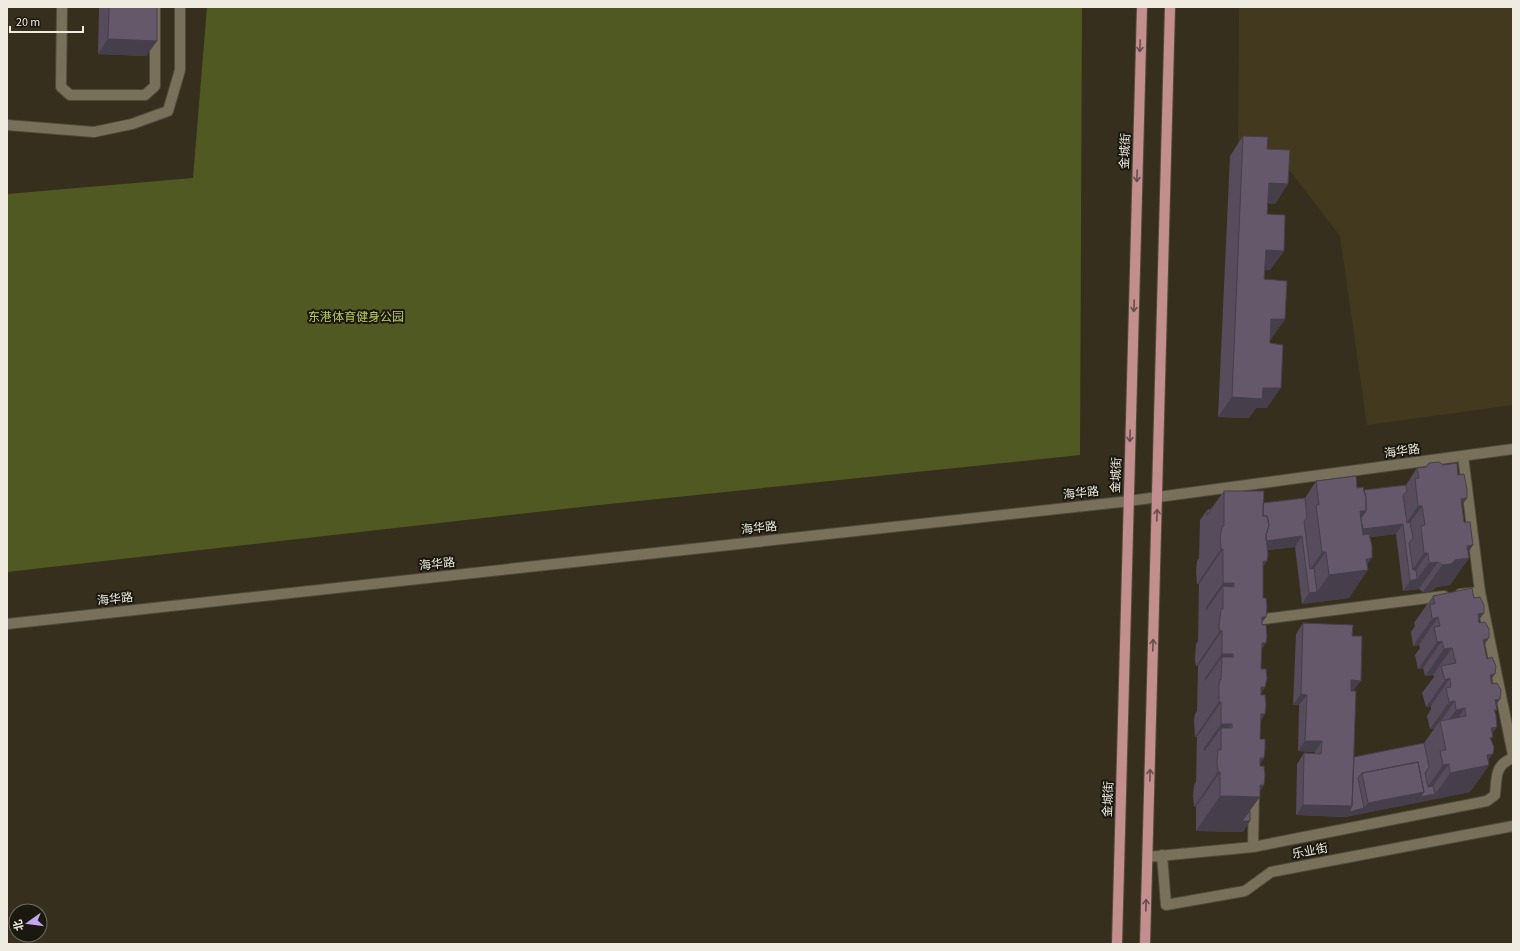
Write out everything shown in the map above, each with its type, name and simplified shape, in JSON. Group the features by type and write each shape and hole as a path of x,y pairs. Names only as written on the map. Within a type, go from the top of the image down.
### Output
{"main road":[{"name":"金城街","path":"1117,944 1142,7"},
{"path":"1145,944 1170,7"}],"street":[{"path":"62,7 61,87 70,95 145,95 155,86 155,7"},
{"path":"7,125 94,132 132,124 168,111 180,70 180,7"},
{"name":"海华路","path":"7,624 1128,501 1513,449"},
{"path":"1463,456 1480,592 1513,757"},
{"path":"1256,636 1256,620 1480,592"},
{"name":"乐业街","path":"1148,857 1253,847 1487,801 1495,794 1496,775 1498,770 1502,764 1513,757"},
{"path":"1253,847 1254,784"},
{"name":"乐业街","path":"1162,855 1166,905 1245,891 1271,872 1513,826"}],"shaded area":[{"path":"1239,7 1513,7 1513,405 1367,425 1340,236 1291,172 1238,147"}],"green space":[{"name":"东港体育健身公园","path":"207,7 1082,7 1080,455 590,506 7,572 7,194 193,178"}],"building":[{"path":"109,7 157,7 157,41 108,39"},
{"path":"1243,136 1268,137 1267,149 1290,150 1288,184 1269,183 1267,214 1285,215 1284,251 1266,250 1264,279 1287,281 1285,319 1271,319 1270,343 1283,345 1281,388 1263,388 1262,399 1232,397"},
{"path":"1439,462 1443,465 1457,463 1458,475 1464,474 1467,498 1461,499 1464,522 1470,522 1473,545 1467,546 1469,558 1455,560 1451,564 1442,565 1438,562 1429,563 1428,553 1424,553 1421,526 1425,525 1422,506 1418,506 1415,479 1419,478 1417,468 1426,467 1429,463"},
{"path":"1356,476 1357,488 1363,487 1366,498 1366,511 1360,511 1363,535 1369,534 1372,546 1372,558 1366,559 1368,570 1329,575 1326,552 1322,552 1316,505 1319,505 1316,481"},
{"path":"1406,485 1407,491 1403,495 1407,523 1410,522 1413,538 1409,543 1413,570 1416,570 1417,579 1410,581 1403,524 1363,529 1361,518 1366,511 1366,498 1364,490"},
{"path":"1224,491 1264,491 1263,516 1267,516 1269,525 1266,535 1268,555 1267,561 1263,561 1263,598 1266,598 1267,607 1266,617 1262,617 1262,625 1266,625 1267,637 1266,643 1262,643 1261,669 1266,669 1267,678 1265,687 1261,687 1261,695 1265,695 1266,705 1265,714 1261,714 1260,739 1265,739 1265,749 1264,758 1260,758 1260,766 1264,766 1265,775 1264,785 1260,785 1260,797 1220,796 1220,772 1218,772 1217,761 1218,750 1221,750 1221,728 1232,728 1232,724 1221,724 1219,685 1220,679 1221,680 1222,657 1233,657 1233,654 1222,654 1222,631 1220,631 1219,626 1221,609 1223,609 1223,586 1234,587 1234,583 1223,583 1223,549 1221,549 1220,538 1222,527 1224,526"},
{"path":"1305,498 1307,517 1304,522 1310,569 1314,568 1317,592 1309,593 1302,536 1266,541 1269,525 1267,516 1263,516 1263,503"},
{"path":"1472,588 1474,598 1480,597 1484,605 1484,613 1478,614 1479,623 1485,622 1489,629 1489,638 1483,640 1487,659 1492,657 1496,666 1495,674 1490,675 1492,684 1497,683 1501,690 1500,699 1495,700 1497,710 1494,710 1497,727 1491,728 1493,737 1490,738 1494,747 1493,754 1487,755 1489,765 1450,773 1449,764 1443,765 1440,751 1446,750 1440,721 1466,716 1465,708 1456,710 1455,701 1449,702 1446,688 1451,687 1450,678 1445,680 1441,666 1456,663 1452,648 1444,649 1442,641 1437,642 1434,627 1440,626 1438,617 1432,619 1430,604 1435,604 1433,596"},
{"path":"1303,623 1353,625 1352,636 1362,636 1361,681 1351,680 1351,691 1356,691 1352,806 1303,805 1304,753 1321,754 1322,741 1305,741 1307,695 1301,694"},
{"path":"1424,743 1429,767 1425,773 1428,787 1433,786 1435,794 1420,797 1424,792 1418,762 1362,773 1358,778 1364,808 1349,812 1352,806 1354,757"},
{"path":"1418,762 1424,792 1368,803 1362,773"},
{"path":"1250,811 1250,821 1242,821"}]}
